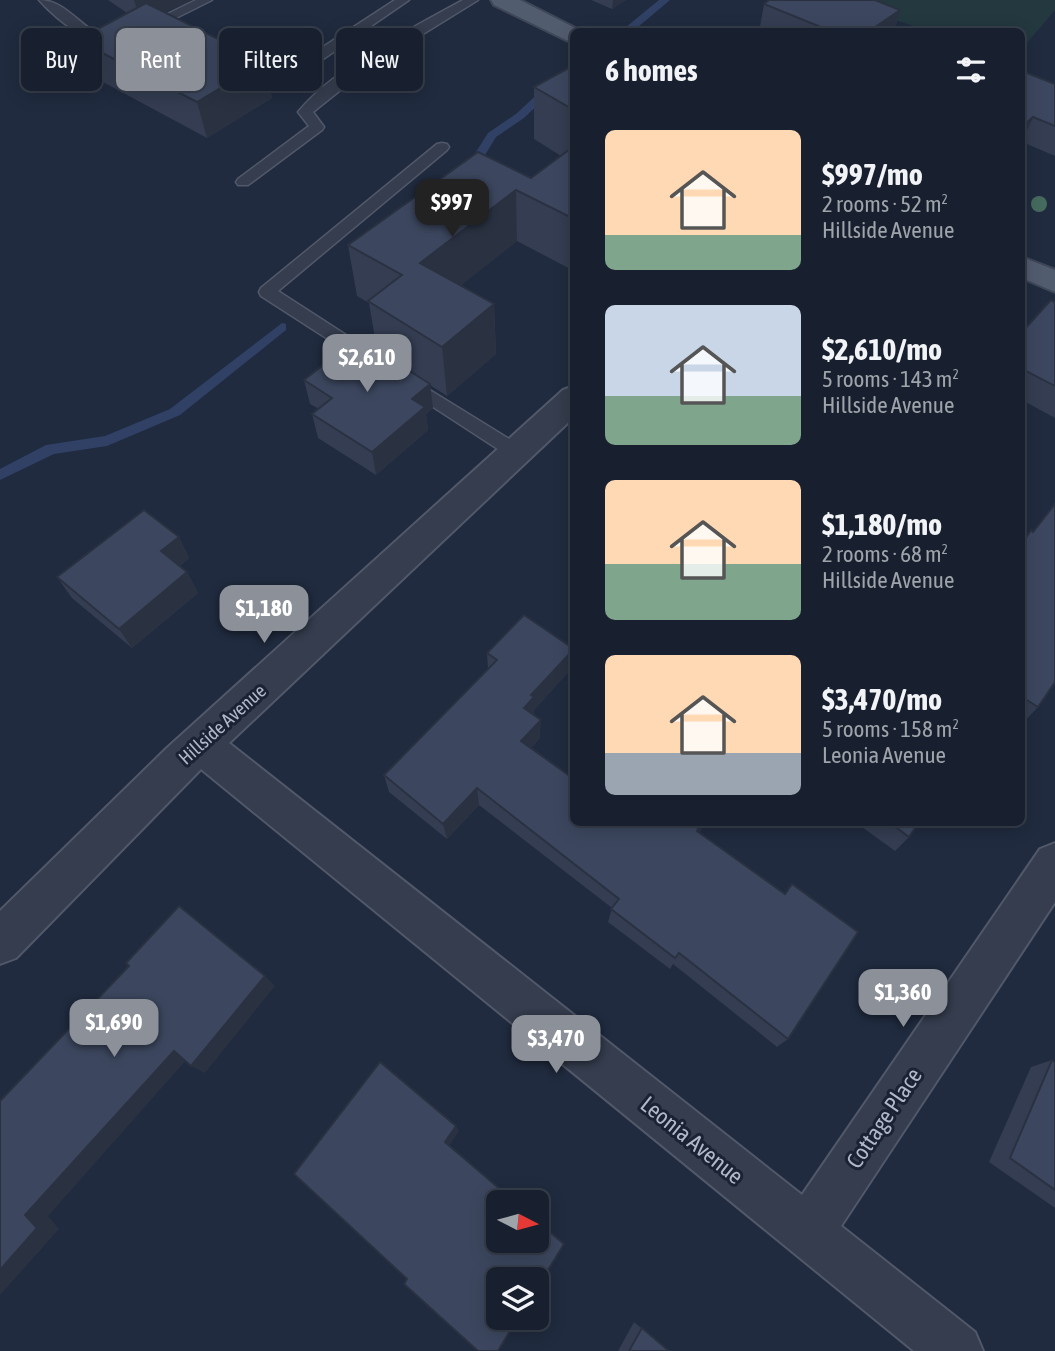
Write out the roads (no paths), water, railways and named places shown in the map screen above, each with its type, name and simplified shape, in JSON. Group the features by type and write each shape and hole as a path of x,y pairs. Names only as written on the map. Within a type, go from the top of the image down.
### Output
{"main road":[{"path":"502,0 570,33"},
{"path":"1025,268 1055,282"}],"street":[{"name":"Hillside Avenue","path":"0,942 200,744 570,402"},
{"name":"Leonia Avenue","path":"200,744 956,1351"},
{"name":"Cottage Place","path":"807,1233 1055,864"}],"lane":[{"path":"45,0 95,39 111,41 121,39 206,0"},
{"path":"322,54 404,0"},
{"path":"243,182 317,127 305,112 327,90 422,28 472,0"},
{"path":"442,147 267,292 516,452"}],"waterway":[{"path":"630,28 665,0"},
{"path":"470,171 492,135 520,116 548,90"},
{"path":"0,475 51,449 107,441 175,412 282,327"}]}
